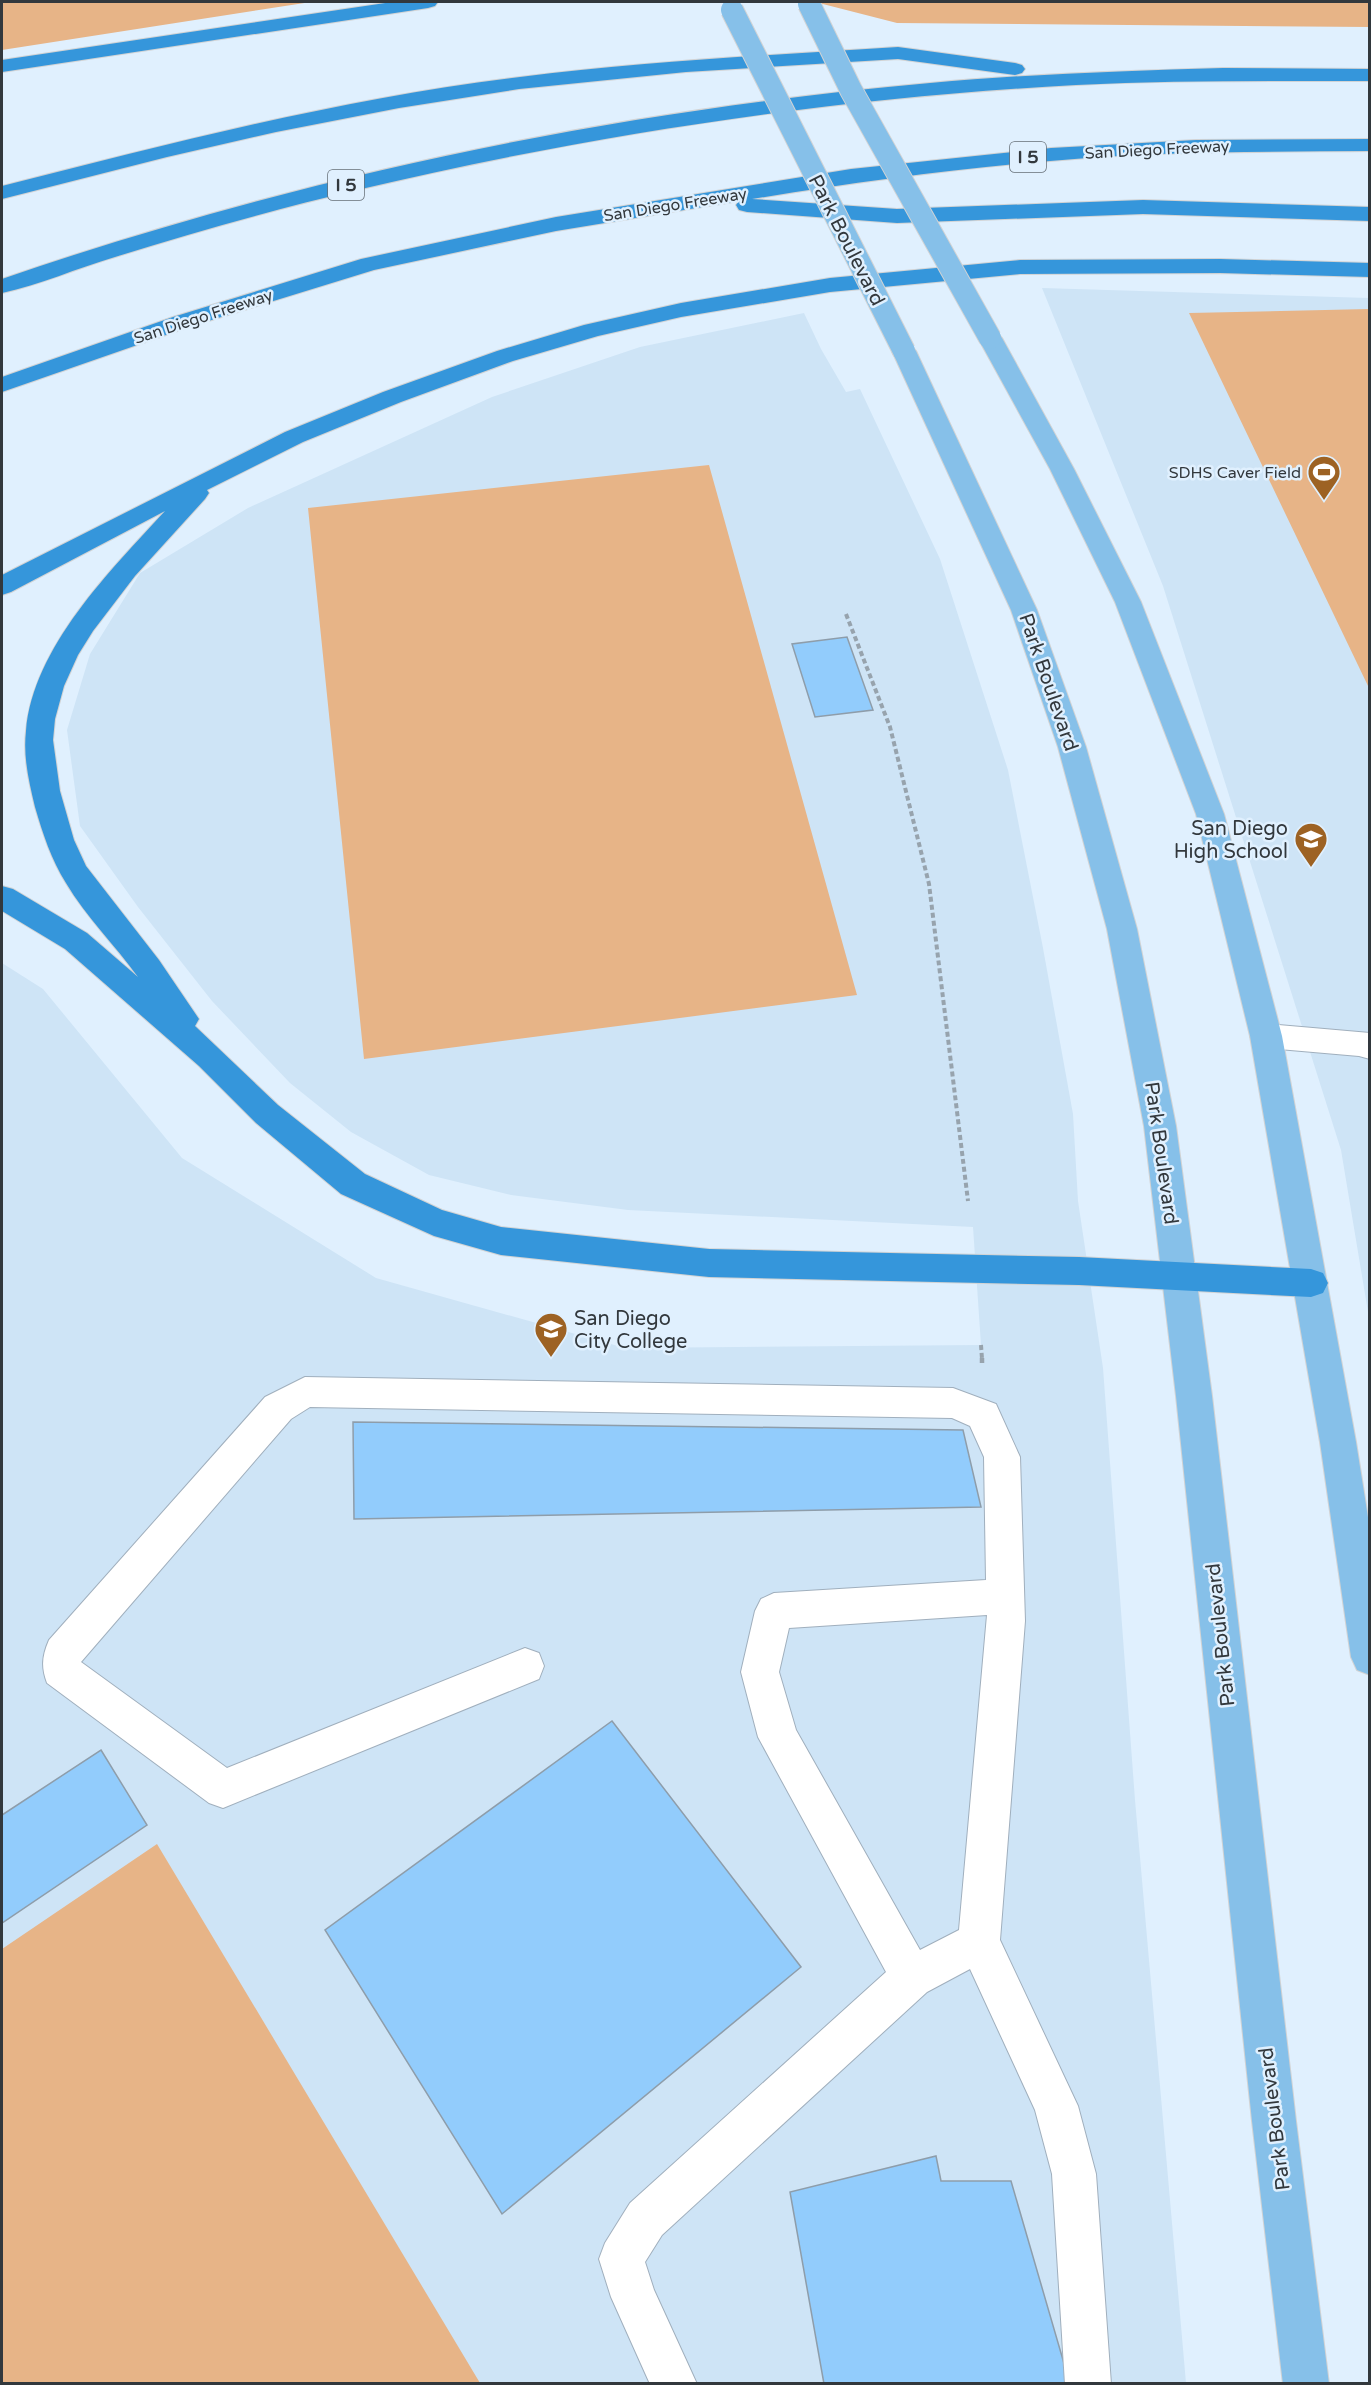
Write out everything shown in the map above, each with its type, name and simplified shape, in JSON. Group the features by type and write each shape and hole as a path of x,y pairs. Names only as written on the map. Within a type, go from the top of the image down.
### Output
{"highway":[{"path":"2,66 428,2"},
{"path":"2,193 276,126 399,102 519,83 687,66 898,53 1082,77"},
{"name":"I 5","path":"2,286 70,263 245,212 463,158 584,135 827,100 1082,77 1370,75"},
{"name":"San Diego Freeway","path":"2,385 181,322 369,264 556,224 851,176 1051,154 1196,146 1370,145"},
{"path":"688,201 897,216 1143,207 1370,214"},
{"path":"2,586 294,437 392,396 505,356 592,330 681,310 831,285 1020,267 1220,266 1370,270"},
{"path":"208,479 80,627 51,683 41,721 39,754 43,784 57,836 76,875 102,914 136,951 210,1058"},
{"path":"2,897 76,941 210,1058 267,1114 353,1184 434,1222 501,1241 709,1263 1179,1275 1311,1282"}],"main road":[{"path":"808,3 851,90 1062,469 1128,602 1209,814 1266,1036 1340,1454 1370,1657"},
{"name":"Park Boulevard","path":"729,6 904,351 1024,610 1072,747 1122,928 1160,1126 1179,1275 1274,2121 1306,2384"}],"lane":[{"path":"1266,1036 1367,1044 1370,1047"},
{"path":"525,1666 223,1789 62,1670 62,1653 278,1408 305,1392 953,1403 983,1415 1002,1457 1006,1596 1005,1633 979,1942 1056,2106 1074,2174 1089,2384"},
{"path":"912,1977 778,1737 760,1672 774,1611 1006,1596"},
{"path":"674,2384 634,2297 621,2259 646,2219 912,1977 979,1942"}],"path":[{"path":"846,614 890,726 929,884 968,1201"}],"shaded area":[{"path":"2,2 311,2 2,50"},
{"path":"815,2 1369,2 1370,27 897,23"},
{"name":"San Diego High School","path":"1042,288 1369,298 1369,1318 1341,1150 1163,586"},
{"name":"SDHS Caver Field","path":"1370,309 1369,688 1189,313"},
{"name":"San Diego City College","path":"804,313 821,349 846,392 860,389 940,559 1008,770 1043,948 1073,1114 1078,1201 1103,1368 1135,1800 1186,2383 2,2383 2,963 43,989 182,1158 376,1278 625,1348 981,1345 973,1227 628,1210 511,1195 429,1175 351,1132 290,1083 212,1001 138,907 80,826 67,730 90,654 140,573 248,508 492,397 640,347"},
{"path":"709,465 857,995 364,1059 308,508"},
{"path":"157,1844 480,2383 2,2383 2,1949"}],"building":[{"path":"847,637 873,710 815,717 792,644"},
{"path":"353,1422 963,1430 981,1507 354,1519"},
{"path":"612,1721 801,1967 502,2214 325,1930"},
{"path":"101,1750 147,1825 2,1923 2,1815"},
{"path":"936,2156 941,2181 1011,2181 1070,2384 824,2384 790,2192"}],"place":[{"name":"SDHS Caver Field","path":"1324,501"},
{"name":"San Diego High School","path":"1311,868"},
{"name":"San Diego City College","path":"551,1358"}]}
